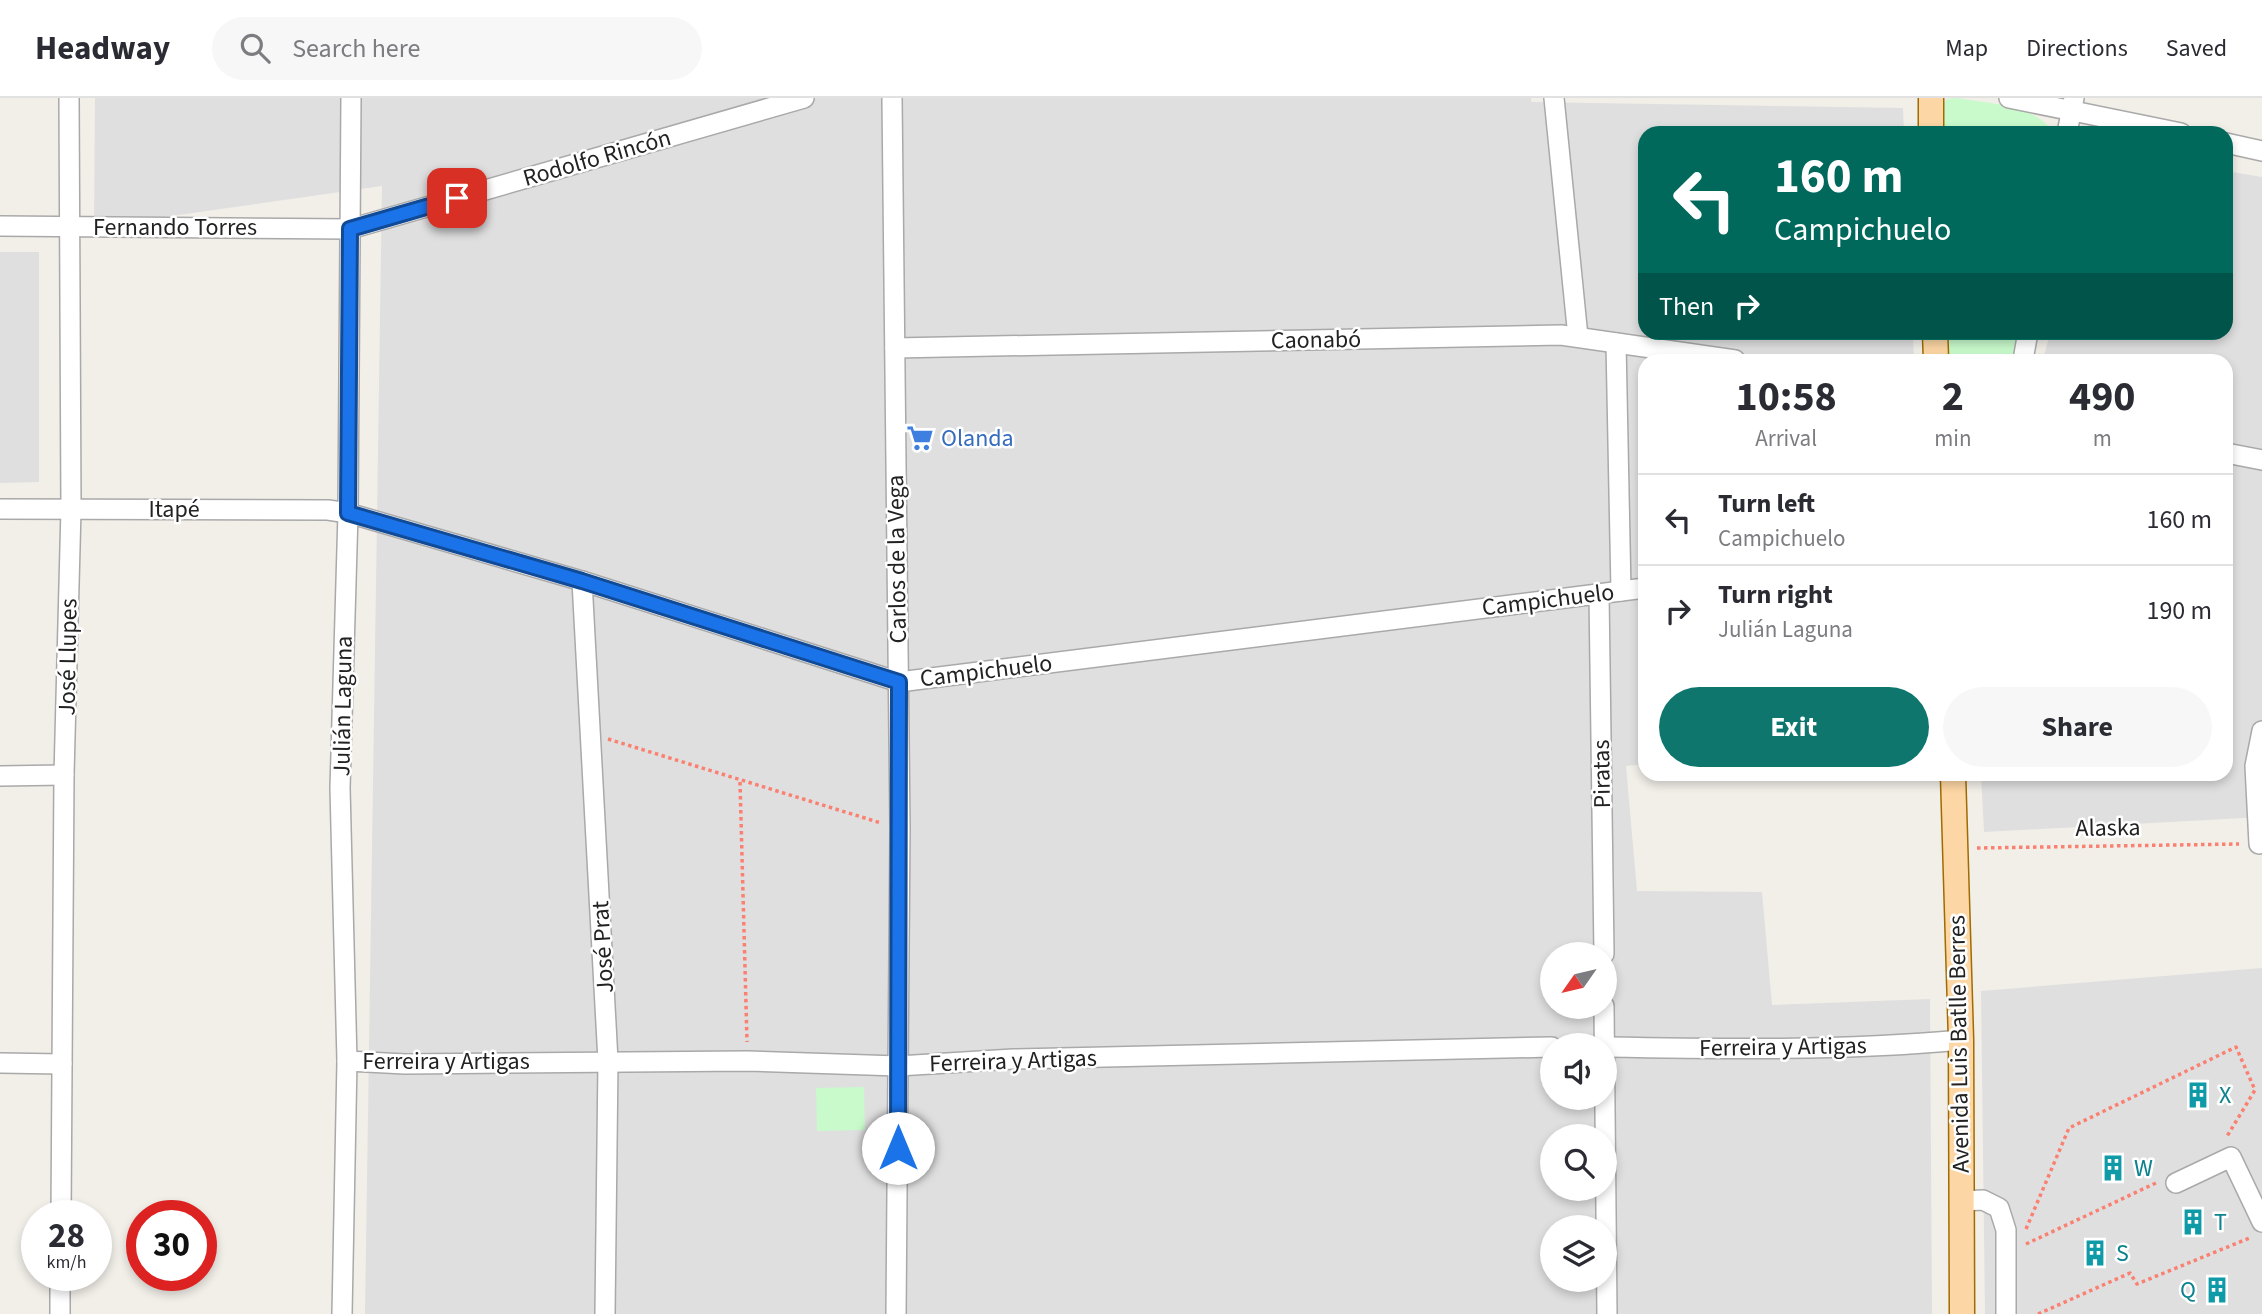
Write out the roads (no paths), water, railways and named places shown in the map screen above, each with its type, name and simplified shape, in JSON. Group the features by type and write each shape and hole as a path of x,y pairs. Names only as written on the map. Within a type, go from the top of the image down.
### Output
{"main road":[{"path":"1931,98 1931,126"},
{"name":"Avenida Luis Batlle Berres","path":"1953,781 1961,1040 1962,1314"}],"street":[{"name":"José Llupes","path":"61,1200 65,775 71,509 69,98"},
{"name":"Julián Laguna","path":"342,1314 347,1061 340,788 348,513 351,98"},
{"name":"Rodolfo Rincón","path":"350,229 804,98"},
{"name":"Carlos de la Vega","path":"892,98 900,829 896,1314"},
{"path":"1554,98 1578,337"},
{"path":"2009,98 2072,105 2154,126"},
{"path":"2068,126 2072,105"},
{"path":"2233,144 2262,150"},
{"name":"Fernando Torres","path":"0,226 350,229"},
{"name":"Caonabó","path":"895,348 1578,337 1693,354"},
{"path":"1616,343 1621,591"},
{"path":"2233,454 2262,460"},
{"name":"Itapé","path":"0,509 328,510 348,513"},
{"name":"Campichuelo","path":"348,513 582,581 899,682 1638,589"},
{"name":"José Prat","path":"582,581 608,1061 605,1314"},
{"name":"Piratas","path":"1599,594 1604,942"},
{"path":"2259,844 2255,766 2262,731"},
{"path":"0,776 65,775"},
{"name":"Ferreira y Artigas","path":"1617,1047 1752,1048 1913,1044 1961,1040"},
{"name":"Ferreira y Artigas","path":"347,1061 405,1064 747,1061 898,1066 1013,1059 1540,1047"},
{"path":"0,1063 62,1064"},
{"path":"1605,1110 1607,1314"},
{"path":"2176,1182 2231,1157 2261,1228"},
{"path":"1962,1201 1983,1200 1999,1209 2006,1230 2007,1314"},
{"path":"60,1291 60,1314"}],"place":[{"name":"Olanda","path":"920,438"},
{"name":"X","path":"2198,1095"},
{"name":"W","path":"2113,1168"},
{"name":"T","path":"2193,1222"},
{"name":"S","path":"2095,1253"},
{"name":"Q","path":"2217,1290"}]}
